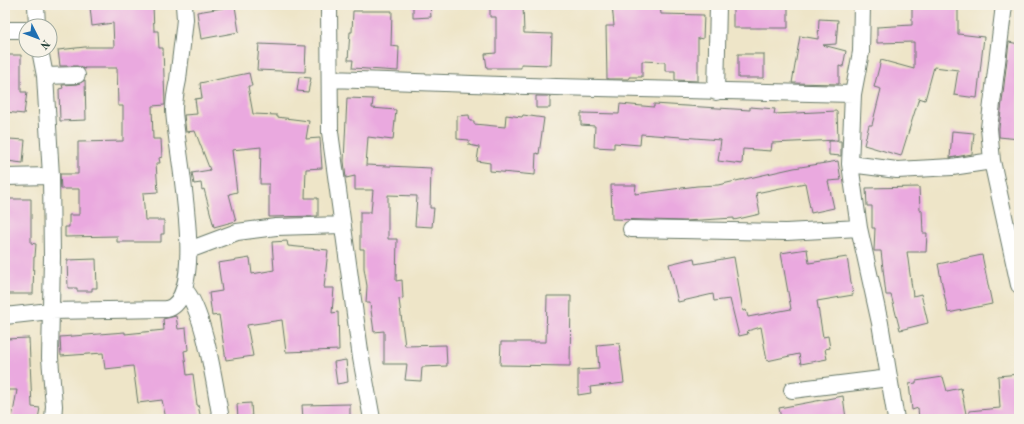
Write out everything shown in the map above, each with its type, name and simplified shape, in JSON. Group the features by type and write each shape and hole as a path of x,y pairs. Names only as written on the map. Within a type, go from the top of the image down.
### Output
{"street":[{"path":"36,5 36,18"},
{"path":"5,316 50,311 167,309 174,307 178,303 188,274 189,250 174,109 184,27 184,5"},
{"path":"328,5 330,132 361,358 372,419"},
{"path":"716,92 718,5"},
{"path":"862,5 861,52 853,94 850,164 859,228 880,324 896,419"},
{"path":"1004,5 989,128 992,161 1019,285"},
{"path":"5,30 18,30"},
{"path":"42,58 45,76 51,176 52,257 50,311 53,419"},
{"path":"45,76 77,75"},
{"path":"330,79 716,92 853,94"},
{"path":"850,164 897,170 952,167 992,161"},
{"path":"5,177 51,176"},
{"path":"189,250 237,232 276,227 343,225"},
{"path":"632,229 786,232 859,228"},
{"path":"184,289 190,295 200,316 221,419"},
{"path":"792,390 889,378"}],"building":[{"path":"106,5 153,5 154,31 158,31 159,48 163,48 165,105 152,106 153,139 161,139 162,157 159,158 160,163 156,163 158,192 143,193 145,220 164,220 164,234 161,234 161,242 117,242 117,236 65,237 65,227 69,227 69,215 79,215 79,189 61,189 60,174 78,174 78,142 123,141 123,106 118,106 117,68 84,68 85,69 77,66 60,66 58,50 85,47 114,47 113,23 92,26 90,7"},
{"path":"413,5 430,5 431,17 413,18"},
{"path":"490,5 523,5 524,33 552,34 551,65 521,64 521,68 487,68 485,54 496,53 496,17 490,17"},
{"path":"612,5 660,5 661,14 704,15 703,39 698,38 698,81 675,80 675,71 665,71 665,62 642,61 642,77 629,77 629,79 607,79 606,26 614,26"},
{"path":"733,5 788,5 788,28 733,28"},
{"path":"912,5 927,5 927,8 958,8 958,34 984,37 977,98 954,95 958,70 934,67 925,100 919,98 901,156 864,145 869,125 872,125 881,89 874,87 881,60 914,69 914,42 877,43 877,27 912,25"},
{"path":"235,6 239,32 201,39 197,12"},
{"path":"353,11 392,11 391,46 399,47 398,71 352,68 353,60 348,60"},
{"path":"819,19 838,20 836,44 823,45 846,51 843,67 839,66 839,84 792,83 800,36 818,39"},
{"path":"1009,42 1019,44 1019,139 999,137"},
{"path":"259,44 306,46 305,72 257,70"},
{"path":"738,54 764,54 764,78 738,78"},
{"path":"5,55 18,55 18,58 21,58 21,92 27,92 24,114 5,112"},
{"path":"249,73 252,86 248,86 253,114 277,115 277,117 309,121 306,139 320,138 322,168 306,169 305,198 318,198 318,216 269,217 269,184 260,184 261,147 232,150 237,192 229,194 236,221 214,227 204,189 202,190 201,183 194,184 192,173 210,170 195,131 186,132 184,115 197,114 195,99 202,98 200,83"},
{"path":"299,77 311,78 308,92 297,91"},
{"path":"85,80 86,120 60,121 59,89 63,88 62,85 78,84"},
{"path":"536,96 550,96 550,108 536,108"},
{"path":"347,98 373,99 372,108 396,110 393,140 368,137 366,165 431,168 430,208 434,208 432,227 415,226 417,196 388,195 388,239 397,239 396,281 402,280 403,298 399,299 405,346 446,345 447,366 422,367 421,381 405,380 407,364 384,364 384,331 374,332 370,303 366,303 367,286 364,268 364,249 360,249 360,212 371,212 373,190 355,190 355,176 346,178 344,161"},
{"path":"620,104 654,107 654,104 750,110 750,107 775,109 774,114 837,111 838,140 772,143 771,151 743,149 742,164 718,161 721,140 641,134 640,145 614,143 614,148 594,147 595,126 581,125 581,113 619,114"},
{"path":"469,115 470,121 474,121 474,124 505,127 506,115 522,117 523,115 544,118 539,154 536,153 535,175 490,171 490,163 477,161 479,147 469,145 469,140 457,139 457,116"},
{"path":"952,131 974,133 972,154 950,158"},
{"path":"9,139 25,140 23,163 7,161"},
{"path":"829,141 841,141 841,156 829,155"},
{"path":"838,161 841,180 828,181 834,208 811,213 805,183 756,193 760,214 734,220 734,218 685,221 612,219 611,185 636,185 635,194 697,186 718,185 794,168"},
{"path":"919,187 923,233 927,233 926,252 907,252 913,296 921,294 928,323 900,330 891,295 886,295 881,251 874,251 875,228 872,228 872,206 867,206 866,188"},
{"path":"5,199 31,199 31,243 36,244 34,257 33,294 5,294"},
{"path":"287,241 288,246 328,250 324,288 334,288 332,313 338,312 339,350 286,352 282,320 247,325 253,356 226,360 219,315 212,316 209,293 222,291 218,263 250,258 252,274 274,270 272,242"},
{"path":"807,249 809,263 847,257 853,295 817,301 823,337 828,336 830,348 825,349 827,359 801,364 799,354 767,361 761,327 747,331 748,334 739,336 730,299 714,301 713,294 678,302 669,264 694,258 695,264 734,257 743,311 746,310 748,317 791,309 781,253"},
{"path":"982,255 992,304 948,313 938,264"},
{"path":"96,259 97,288 92,288 92,291 77,291 77,288 68,288 67,260"},
{"path":"547,296 571,296 570,366 500,365 501,342 546,342"},
{"path":"176,316 178,329 186,328 188,350 184,351 187,375 193,374 197,405 201,419 166,419 162,400 138,403 133,366 105,369 103,353 61,356 60,337 125,332 125,334 164,330 163,319"},
{"path":"29,338 32,407 40,408 38,419 12,419 17,390 5,390 5,339"},
{"path":"619,343 624,383 590,387 591,393 578,395 578,370 599,369 597,345"},
{"path":"346,360 348,382 337,384 334,362"},
{"path":"1019,374 1019,419 969,419 969,411 1000,408 998,376"},
{"path":"943,377 947,391 961,388 967,419 919,419 918,408 912,410 909,384 916,383 916,381"},
{"path":"843,396 846,419 781,419 779,408"},
{"path":"251,403 252,419 238,419 237,404"},
{"path":"350,404 350,419 303,419 302,405"}]}
